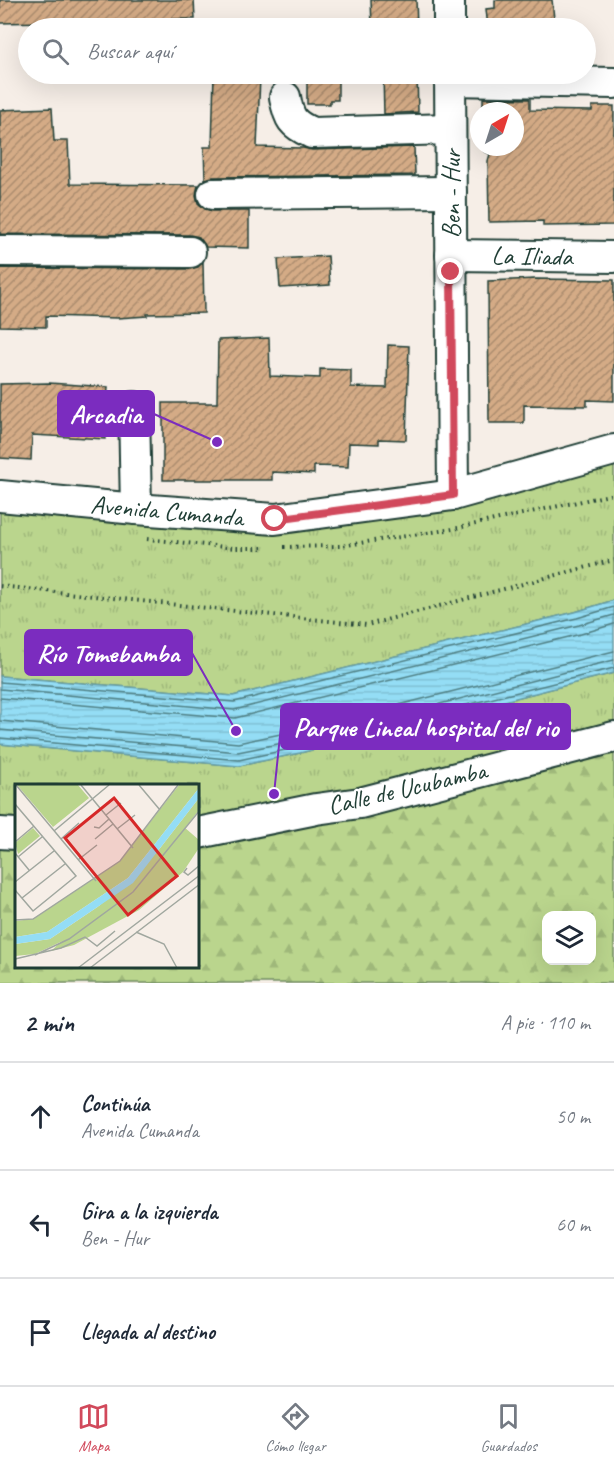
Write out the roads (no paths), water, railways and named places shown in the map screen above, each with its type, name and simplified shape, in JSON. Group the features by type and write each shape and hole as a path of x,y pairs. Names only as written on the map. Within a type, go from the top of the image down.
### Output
{"street":[{"path":"449,0 449,18"},
{"path":"596,82 614,83"},
{"name":"Ben - Hur","path":"450,84 453,495"},
{"path":"285,97 289,115 298,126 312,133 450,129"},
{"path":"213,194 451,192"},
{"path":"0,251 190,252"},
{"name":"La Iliada","path":"451,255 614,257"},
{"path":"134,407 136,509"},
{"name":"Avenida Cumanda","path":"0,496 275,519 453,495 614,450"},
{"name":"Calle de Ucubamba","path":"200,833 316,809 360,803 614,737"},
{"path":"0,833 15,834"}],"water":[{"path":"614,600 614,673 300,753 239,766 0,744 0,676 233,696 575,612"}],"place":[{"name":"Arcadia","path":"217,442"},
{"name":"Río Tomebamba","path":"236,731"},
{"name":"Parque Lineal hospital del rio","path":"274,794"}]}
